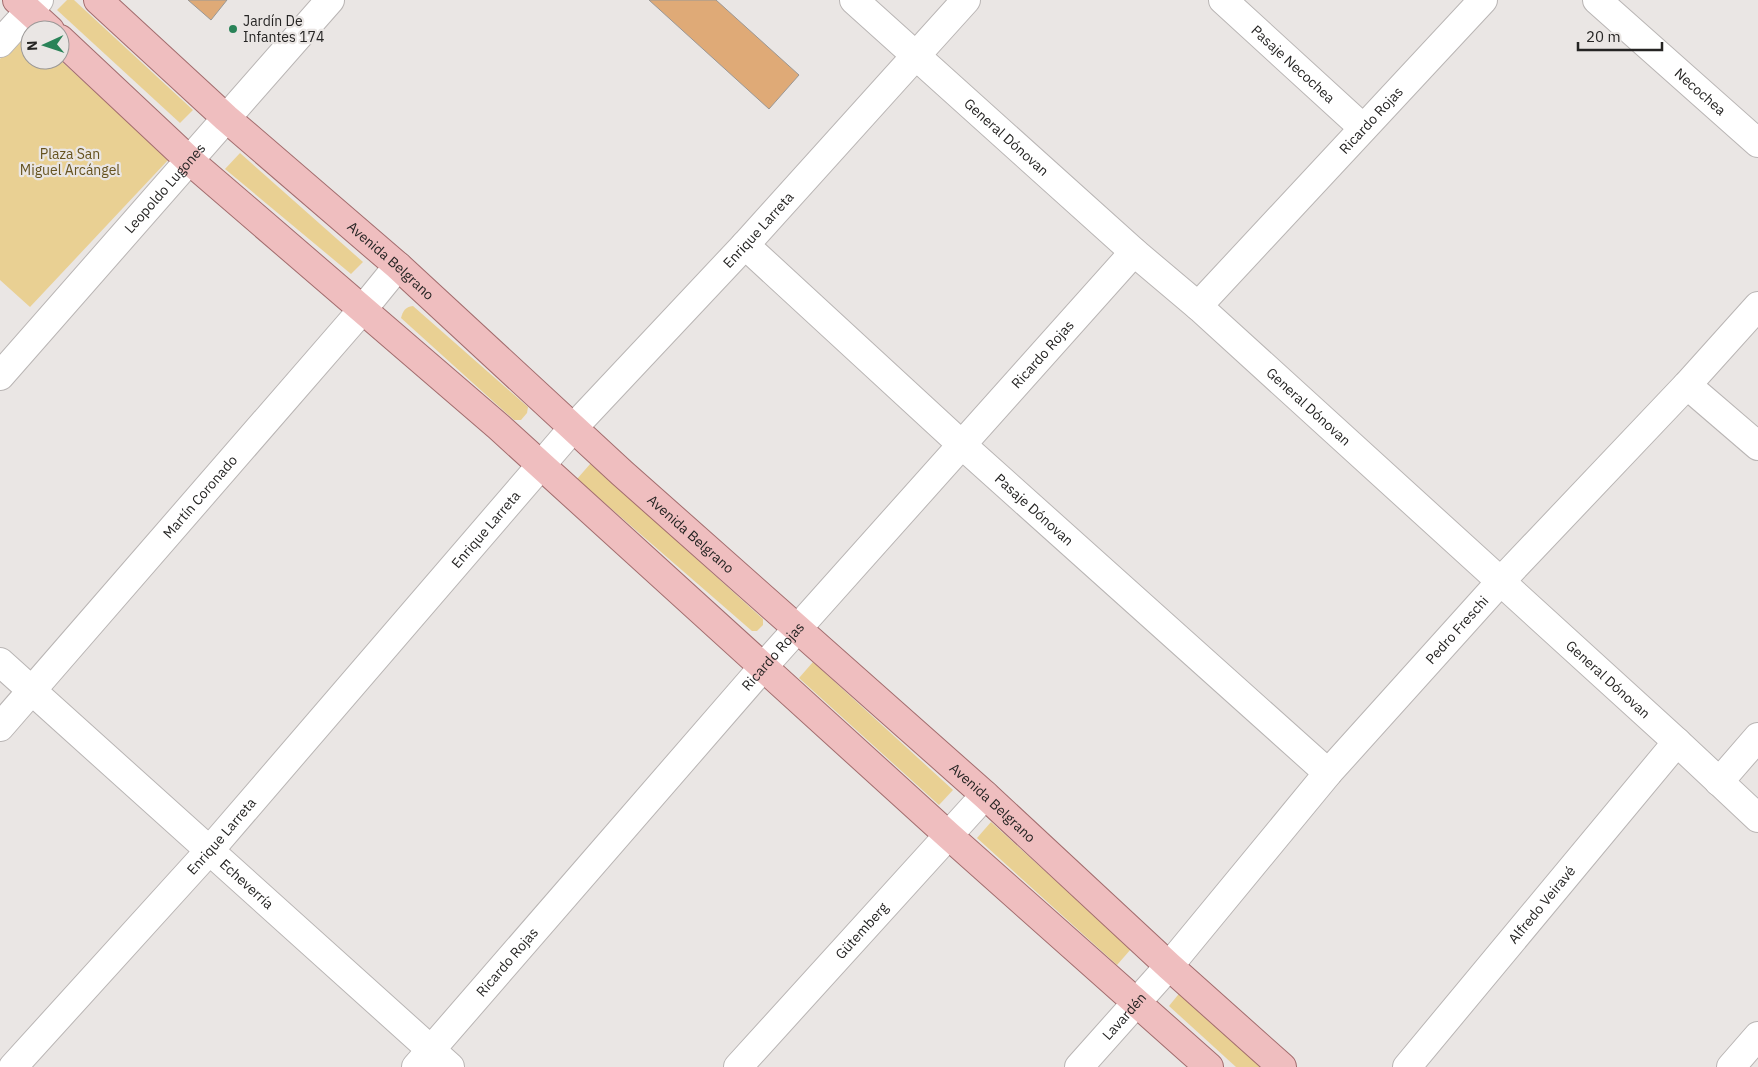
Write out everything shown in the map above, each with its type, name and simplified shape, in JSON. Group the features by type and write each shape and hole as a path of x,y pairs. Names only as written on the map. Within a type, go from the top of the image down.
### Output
{"main road":[{"name":"Avenida Belgrano","path":"98,0 226,118 398,266 573,428 797,630 985,795 1169,966 1282,1067"},
{"path":"28,3 42,20"},
{"path":"70,48 190,161 499,427 948,835 1209,1067"}],"street":[{"name":"Leopoldo Lugones","path":"0,376 330,0"},
{"name":"General Dónovan","path":"854,0 1134,252 1198,306 1758,818"},
{"name":"Enrique Larreta","path":"13,1067 209,851 573,428 745,245 966,0"},
{"name":"Pasaje Necochea","path":"1223,0 1363,128"},
{"name":"Ricardo Rojas","path":"1198,306 1483,0"},
{"name":"Necochea","path":"1597,0 1758,143"},
{"path":"0,43 28,3"},
{"name":"Pasaje Dónovan","path":"745,245 961,444 1328,773"},
{"name":"Ricardo Rojas","path":"432,1061 764,666 1134,252"},
{"name":"Martín Coronado","path":"0,727 363,309 398,266"},
{"name":"Pedro Freschi","path":"1169,966 1328,773 1501,581 1687,385 1758,306"},
{"path":"1687,385 1758,446"},
{"name":"Echeverría","path":"0,662 209,851 432,1061"},
{"path":"1719,782 1758,737"},
{"name":"Alfredo Veiravé","path":"1407,1067 1677,742"},
{"name":"Gütemberg","path":"738,1067 985,795"},
{"name":"Lavardén","path":"1079,1067 1169,966"},
{"path":"1731,1067 1758,1036"}],"green space":[{"path":"67,0 74,0 193,110 180,123 57,10"},
{"name":"Plaza San Miguel Arcángel","path":"20,37 20,70 70,69 169,159 30,307 0,280 0,59"},
{"path":"240,153 363,262 351,274 225,169"},
{"path":"413,306 528,407 527,413 521,420 514,420 401,318 408,307"},
{"path":"591,463 763,619 763,625 757,631 752,631 577,479"},
{"path":"813,662 953,790 939,805 799,678"},
{"path":"991,822 1131,949 1117,965 977,838"},
{"path":"1182,990 1267,1067 1236,1067 1169,1006"}],"building":[{"path":"188,0 227,0 211,20"},
{"path":"649,0 716,0 799,75 769,109"}],"place":[{"name":"Jardín De Infantes 174","path":"233,29"}]}
